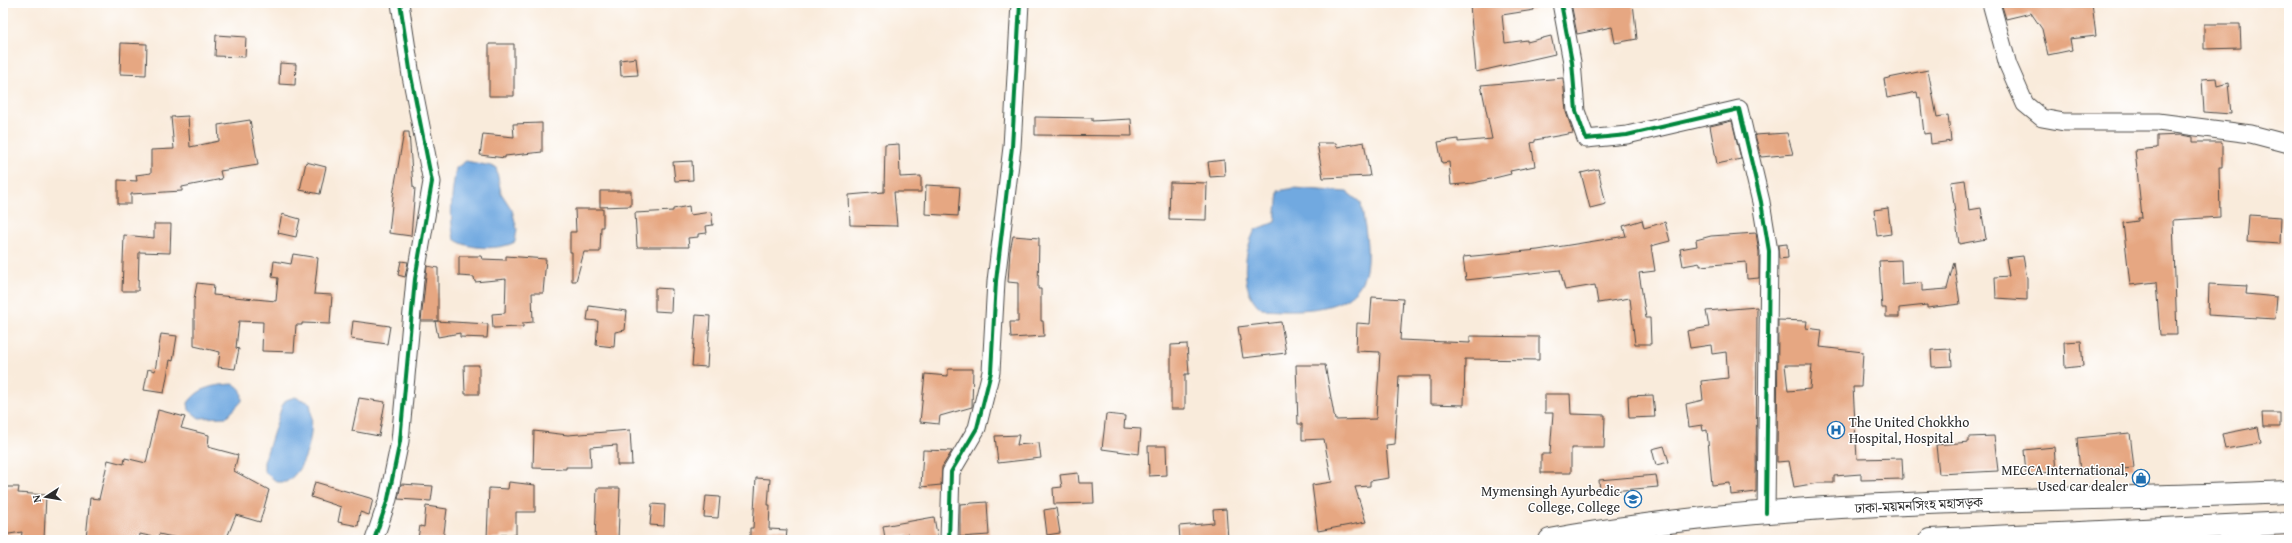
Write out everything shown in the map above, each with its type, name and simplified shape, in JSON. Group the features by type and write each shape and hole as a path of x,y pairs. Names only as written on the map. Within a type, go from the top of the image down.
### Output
{"main road":[{"name":"ঢাকা-ময়মনসিংহ মহাসড়ক","path":"1550,540 1605,530 1766,512 1933,504 2289,492"},
{"path":"1930,540 2289,523"}],"street":[{"path":"374,540 388,499 400,440 415,279 432,182 411,76 400,3"},
{"path":"950,540 950,472 976,428 991,372 996,281 1012,147 1020,3"},
{"path":"1561,3 1572,62 1576,111 1586,139 1627,135 1739,109 1761,202 1769,251 1766,512"},
{"path":"1991,3 2008,65 2025,104 2042,118 2064,122 2158,122 2251,134 2289,144"}],"water":[{"path":"466,161 496,167 501,193 512,210 517,229 515,242 509,245 484,248 460,243 454,239 451,213 456,168"},
{"path":"1294,188 1347,192 1361,203 1367,245 1366,270 1360,285 1351,295 1338,303 1308,309 1262,309 1255,302 1247,283 1245,272 1248,250 1255,230 1275,222 1278,191"},
{"path":"233,384 241,391 242,401 227,417 199,418 189,410 188,403 197,393 202,390 213,386"},
{"path":"295,397 310,403 312,424 311,435 305,457 294,476 286,482 277,482 264,471 264,462 282,406 286,400"}],"building":[{"path":"1481,3 1533,3 1534,10 1502,15 1505,43 1527,40 1527,42 1551,36 1555,54 1476,72 1470,5"},
{"path":"1571,3 1633,3 1637,39 1615,43 1612,27 1577,34"},
{"path":"2001,3 2092,3 2096,36 2070,39 2072,50 2048,55 2042,29 2031,13 2006,19"},
{"path":"2204,24 2240,24 2241,48 2204,49"},
{"path":"216,35 246,37 245,57 215,56"},
{"path":"121,43 147,44 146,75 120,74"},
{"path":"489,44 514,44 514,96 489,96"},
{"path":"636,58 638,75 621,76 620,60"},
{"path":"280,63 296,64 295,85 279,84"},
{"path":"1928,70 1937,117 1948,115 1951,141 1931,144 1930,133 1924,134 1920,97 1918,98 1917,92 1887,98 1884,79"},
{"path":"1563,78 1566,112 1573,133 1535,140 1535,142 1531,143 1535,166 1510,171 1511,174 1474,183 1451,185 1449,162 1442,163 1438,142 1458,139 1458,142 1492,139 1481,85"},
{"path":"2216,78 2217,86 2228,83 2231,114 2204,112 2202,79"},
{"path":"188,116 190,147 219,141 218,125 250,120 258,165 220,171 222,179 182,187 182,191 131,194 131,204 118,204 118,180 137,181 136,175 151,173 151,150 174,149 171,117"},
{"path":"1035,117 1092,118 1092,121 1131,119 1132,136 1035,135"},
{"path":"1732,121 1741,159 1717,164 1710,126"},
{"path":"542,123 542,152 505,156 505,158 480,155 483,134 514,137 513,124"},
{"path":"404,132 409,132 413,187 415,188 411,236 389,233 393,195"},
{"path":"1787,133 1793,154 1761,157 1755,135"},
{"path":"2181,135 2193,137 2193,142 2222,142 2222,167 2219,167 2220,217 2173,220 2177,335 2160,335 2156,282 2130,285 2123,223 2138,221 2138,218 2142,218 2135,150 2157,148 2157,136"},
{"path":"1364,142 1370,176 1323,178 1317,143 1336,143 1337,147"},
{"path":"899,144 900,177 921,176 921,192 894,192 897,226 850,225 849,195 884,192 885,145"},
{"path":"1224,160 1225,176 1210,177 1208,162"},
{"path":"692,161 693,180 675,181 673,162"},
{"path":"306,162 326,167 320,194 300,190"},
{"path":"1598,169 1606,204 1590,208 1581,173"},
{"path":"1965,180 1969,210 1981,208 1986,239 1959,244 1951,182"},
{"path":"1170,182 1207,183 1206,220 1169,219"},
{"path":"926,185 960,187 958,216 925,214"},
{"path":"600,191 631,191 631,206 600,207"},
{"path":"689,206 690,215 711,212 713,225 706,226 707,233 698,234 698,237 688,238 689,247 637,247 635,213 673,211 673,209"},
{"path":"1888,208 1891,234 1877,236 1874,210"},
{"path":"575,209 603,209 603,227 601,227 600,252 584,252 576,281 572,281 570,232 576,232"},
{"path":"282,214 300,219 296,237 278,233"},
{"path":"2249,215 2281,217 2280,244 2247,242"},
{"path":"1642,220 1644,228 1665,222 1670,241 1651,246 1655,271 1639,273 1646,318 1650,318 1651,344 1635,344 1630,298 1598,303 1595,285 1565,290 1560,270 1466,280 1463,257 1538,250 1626,236 1623,226"},
{"path":"154,224 171,224 170,253 139,252 138,291 122,291 124,235 154,238"},
{"path":"1756,233 1759,252 1759,278 1747,279 1746,262 1700,266 1700,263 1683,266 1680,249 1697,246 1696,240 1711,236"},
{"path":"1013,236 1039,238 1038,289 1041,289 1041,321 1043,321 1044,336 1011,338 1010,322 1018,322 1018,283 1008,282 1010,251"},
{"path":"1787,244 1788,258 1779,259 1778,245"},
{"path":"293,254 318,258 314,294 332,295 330,324 302,323 302,325 296,325 294,352 262,351 263,322 239,321 236,348 239,349 235,369 218,367 220,352 194,346 194,300 197,283 214,285 213,295 276,301 278,278 272,277 274,261 291,264"},
{"path":"459,256 481,256 482,259 506,260 506,256 546,259 543,293 532,293 533,322 523,323 523,327 493,328 492,314 505,313 506,279 475,282 474,277 459,276"},
{"path":"2023,256 2027,278 2027,300 1996,298 1995,277 2009,276 2006,258"},
{"path":"1901,260 1902,285 1922,283 1922,291 1947,289 1954,262 1960,304 1927,308 1927,305 1899,308 1899,317 1886,317 1886,308 1882,308 1879,261"},
{"path":"401,261 408,262 405,277 398,275"},
{"path":"427,266 438,268 438,321 421,321"},
{"path":"2209,284 2247,286 2246,294 2277,297 2275,319 2208,315"},
{"path":"655,288 672,289 671,312 655,311"},
{"path":"1372,297 1403,299 1400,340 1470,343 1470,336 1539,337 1539,360 1465,359 1464,405 1430,404 1430,376 1399,376 1395,444 1386,445 1389,478 1370,481 1370,486 1355,487 1366,522 1318,531 1312,485 1332,482 1324,439 1302,440 1302,424 1298,424 1296,365 1325,365 1335,420 1376,419 1380,352 1356,351 1357,323 1370,324"},
{"path":"589,306 627,311 625,330 615,332 614,347 596,345 598,321 587,320"},
{"path":"1757,307 1756,492 1731,495 1730,483 1712,485 1707,430 1703,431 1702,425 1689,427 1686,404 1703,400 1701,381 1728,378 1726,352 1712,354 1711,345 1690,348 1687,331 1709,327 1706,311"},
{"path":"696,315 710,316 707,367 692,366"},
{"path":"1778,320 1807,321 1806,328 1822,330 1820,347 1863,352 1861,387 1853,387 1857,459 1902,458 1903,479 1861,480 1861,474 1834,476 1834,483 1818,483 1794,487 1789,461 1777,462","holes":["1785,365 1812,365 1810,389 1788,391"]},
{"path":"353,321 390,326 387,344 351,339"},
{"path":"435,321 488,324 487,338 460,337 460,333 438,337"},
{"path":"1281,322 1286,353 1243,358 1238,327"},
{"path":"161,334 177,336 173,361 170,360 164,393 144,390 148,369 155,371"},
{"path":"2081,341 2083,366 2065,368 2064,342"},
{"path":"1187,344 1189,374 1185,374 1185,409 1171,409 1171,345"},
{"path":"1951,349 1952,366 1932,367 1931,350"},
{"path":"464,365 479,365 479,394 465,394"},
{"path":"948,369 973,369 972,407 940,416 939,424 920,422 925,374 948,376"},
{"path":"1545,394 1570,394 1571,414 1605,415 1604,448 1571,448 1571,473 1541,473 1541,454 1550,454 1553,413 1545,413"},
{"path":"1653,395 1655,417 1629,418 1628,396"},
{"path":"359,398 385,402 379,436 352,431"},
{"path":"158,410 185,417 181,428 209,435 208,447 238,455 234,471 269,490 260,522 236,515 226,540 186,540 159,534 158,538 140,534 139,540 86,538 90,498 99,499 108,460 124,464 125,458 146,463"},
{"path":"2262,413 2280,413 2280,427 2263,427"},
{"path":"1106,414 1125,416 1124,428 1141,429 1139,454 1102,449"},
{"path":"2258,427 2261,443 2225,449 2222,434"},
{"path":"630,430 632,465 617,465 617,445 590,447 591,467 566,467 566,469 533,468 534,431 568,435"},
{"path":"2130,433 2134,468 2080,472 2077,438"},
{"path":"1019,435 1017,445 1039,443 1041,458 998,463 995,436"},
{"path":"1994,436 1998,471 1939,474 1936,445 1969,442 1969,437"},
{"path":"1148,446 1166,446 1167,475 1149,476"},
{"path":"1664,446 1669,462 1656,465 1652,449"},
{"path":"2054,447 2056,472 2026,474 2024,450"},
{"path":"923,450 952,451 942,467 941,485 921,487"},
{"path":"1078,473 1079,483 1093,483 1094,503 1054,504 1053,488 1062,487 1060,475"},
{"path":"1656,475 1658,487 1600,492 1599,480"},
{"path":"756,478 770,479 768,505 770,505 769,529 787,530 786,540 750,540 750,528 753,528"},
{"path":"315,482 373,499 369,515 360,512 358,526 338,522 341,507 311,497"},
{"path":"509,482 535,485 535,512 516,512 516,535 501,535 500,538 487,538 489,488 508,489"},
{"path":"401,484 433,486 431,501 398,499"},
{"path":"3,487 19,487 18,493 46,495 44,540 21,540 22,532 3,535"},
{"path":"597,488 620,488 618,540 595,540"},
{"path":"706,496 720,497 718,518 704,517"},
{"path":"987,502 989,535 960,537 960,504"},
{"path":"652,504 665,505 664,526 650,525"},
{"path":"426,506 447,509 443,540 418,538 420,526 424,527"},
{"path":"1056,508 1060,533 1047,535 1044,510"},
{"path":"1226,509 1228,540 1180,540 1179,526 1214,523 1213,510"},
{"path":"934,517 938,540 908,540 908,534 885,538 883,526"}],"cycle path":[{"path":"374,540 388,499 400,441 415,279 432,182 411,76 400,3"},
{"path":"949,540 951,472 977,428 991,372 996,281 1012,147 1020,3"},
{"path":"1561,3 1572,62 1576,111 1586,139 1627,135 1739,109 1761,202 1769,251 1766,513"}],"place":[{"name":"The United Chokkho Hospital, Hospital","path":"1836,430"},
{"name":"MECCA International, Used car dealer","path":"2141,478"},
{"name":"Mymensingh Ayurbedic College, College","path":"1633,499"}]}
